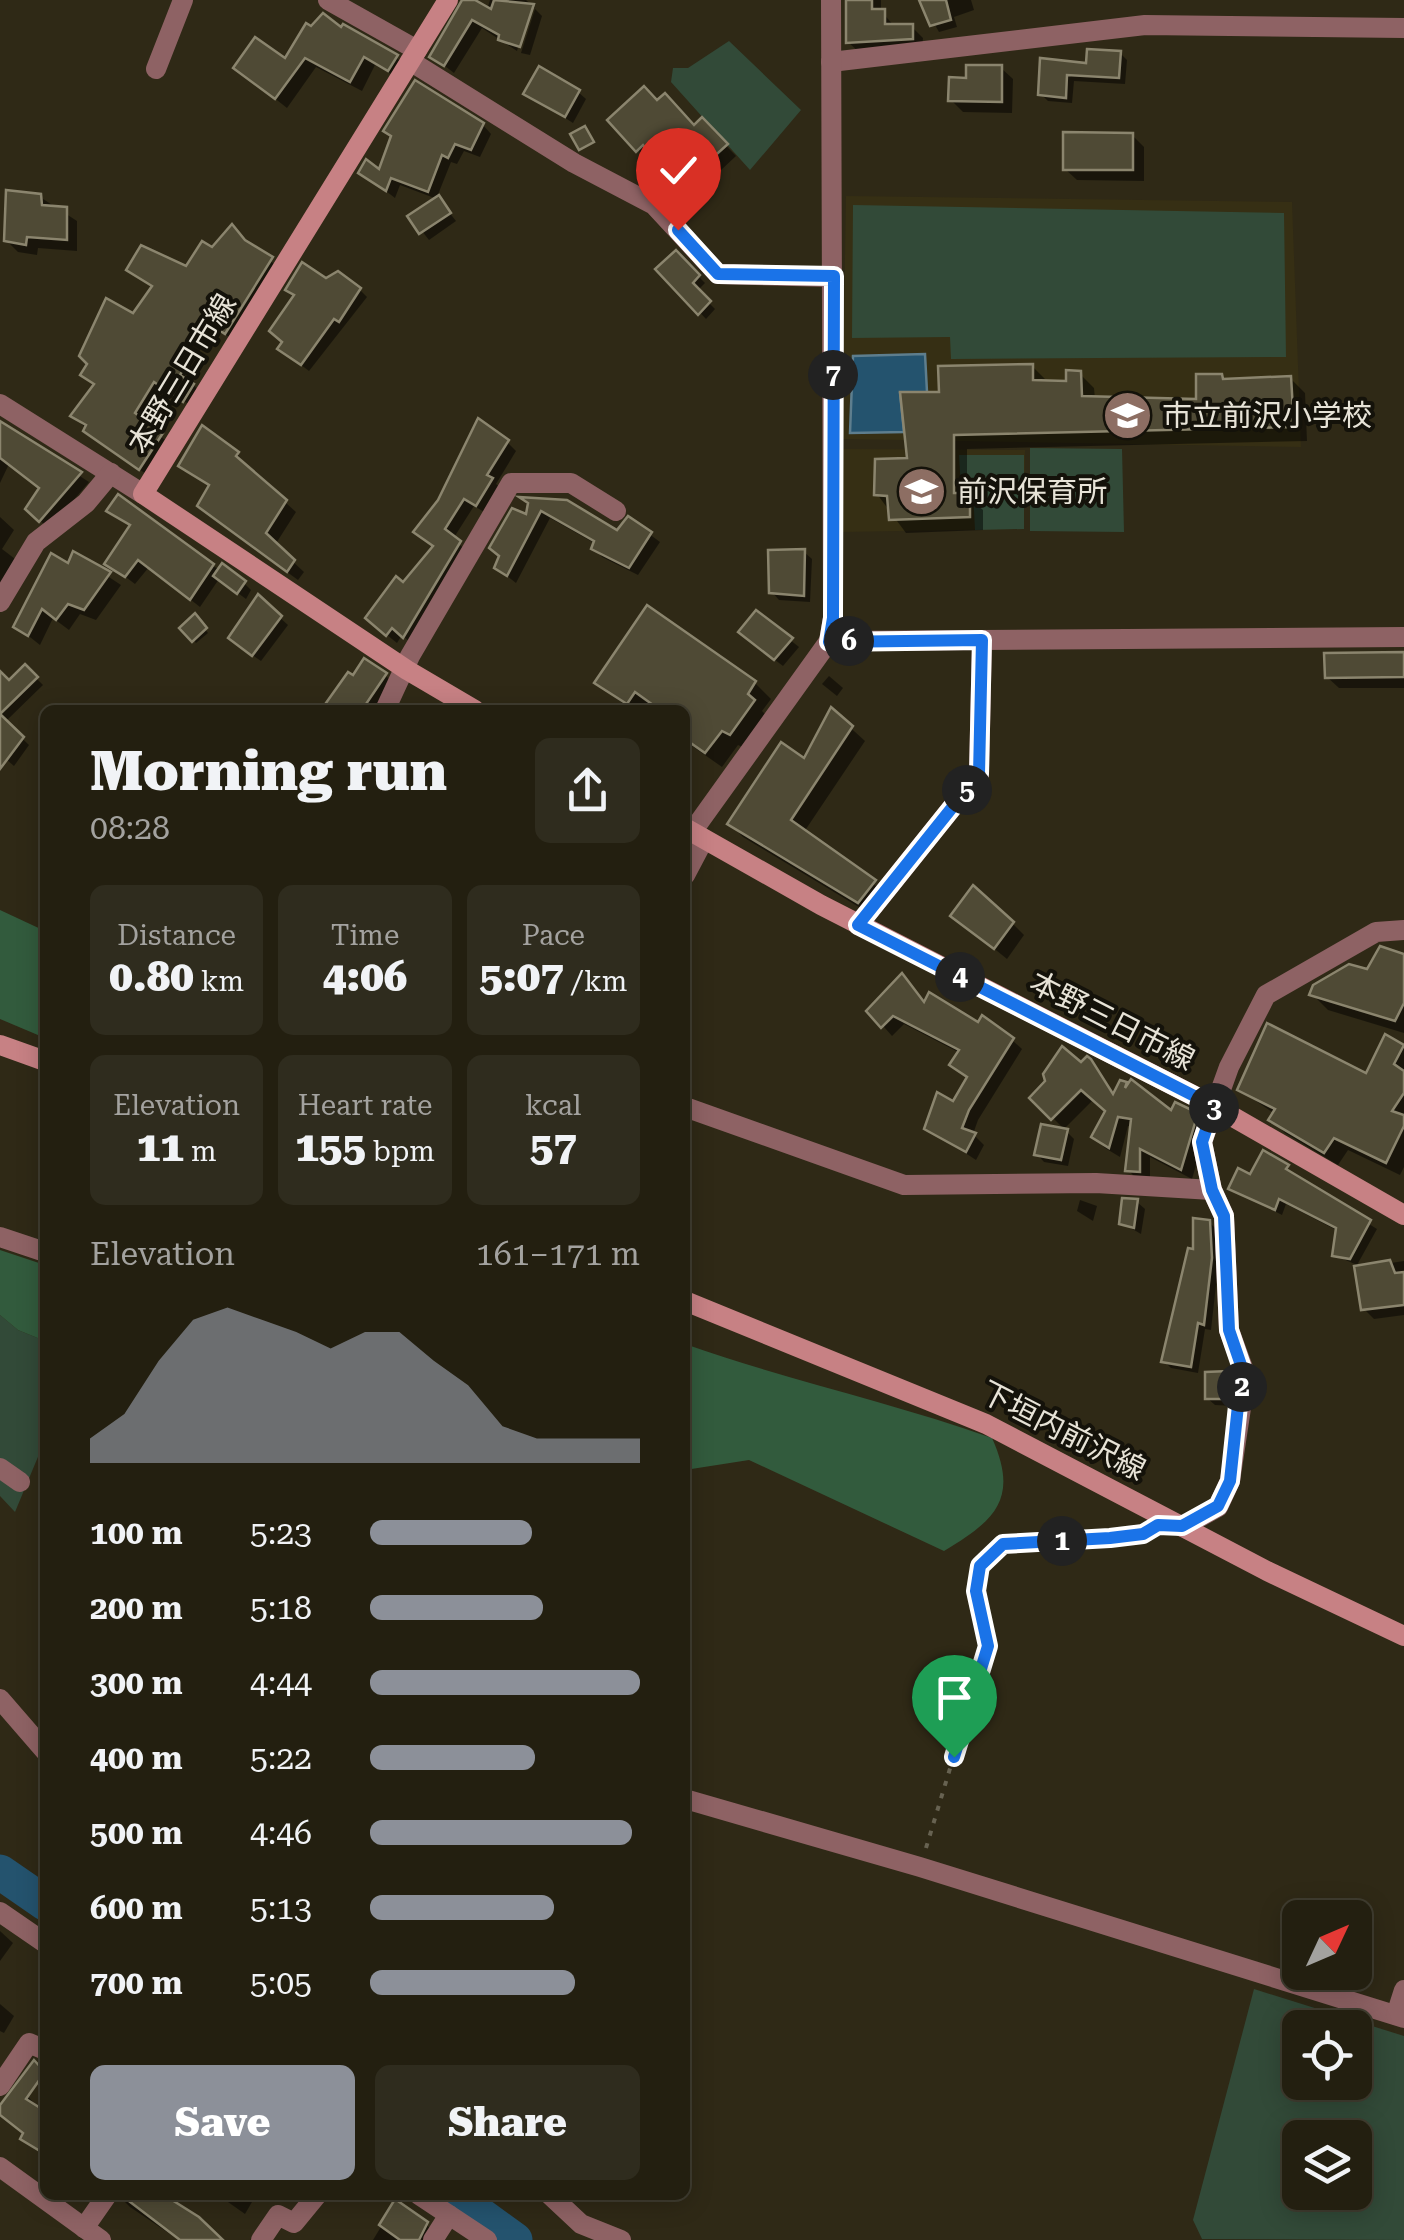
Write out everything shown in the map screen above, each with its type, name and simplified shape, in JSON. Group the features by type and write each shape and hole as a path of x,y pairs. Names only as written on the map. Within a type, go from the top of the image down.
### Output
{"main road":[{"name":"本野三日市線","path":"448,0 144,494 407,670 466,705"},
{"name":"本野三日市線","path":"694,833 858,925 1214,1106 1404,1215"},
{"path":"0,1045 40,1060"},
{"name":"下垣内前沢線","path":"690,1304 986,1424 1404,1636"}],"street":[{"path":"156,68 183,0"},
{"path":"328,0 574,162 654,205 718,274 834,276"},
{"path":"694,833 829,642 833,599 831,0"},
{"path":"831,62 1144,25 1404,28"},
{"path":"0,404 144,494"},
{"path":"0,602 36,542 86,503 111,473"},
{"path":"388,705 407,670 410,656 511,484 571,483 616,510"},
{"path":"829,642 1404,637"},
{"path":"858,925 979,774 982,640"},
{"path":"1182,1526 1218,1506 1230,1481 1240,1408 1242,1368 1229,1330 1224,1216 1212,1190 1202,1142 1228,1068 1266,995 1376,932 1404,930"},
{"path":"690,1109 904,1185 1096,1182 1212,1190"},
{"path":"0,1237 40,1250"},
{"path":"0,1468 20,1482"},
{"path":"0,1699 40,1745"},
{"path":"690,1801 920,1867 1400,2016 1404,1990"},
{"path":"0,1912 40,1940"},
{"path":"0,2086 29,2043 40,2048"},
{"path":"0,2167 40,2196"},
{"path":"45,2200 92,2234 104,2200"},
{"path":"261,2240 278,2215 294,2223 313,2200"},
{"path":"427,2200 486,2240"},
{"path":"555,2200 580,2224 621,2240"},
{"path":"433,2240 449,2216"}],"path":[{"path":"920,1867 988,1646 976,1591 980,1566 1003,1544 1110,1538 1143,1534 1158,1525 1182,1526"}],"shaded area":[{"path":"846,196 1292,202 1301,447 842,439"},
{"path":"840,449 1025,450 1024,529 841,532"}],"green space":[{"path":"729,41 801,110 750,170 671,82 673,68 688,68"},
{"path":"853,205 1284,213 1286,357 951,359 950,337 852,338"},
{"path":"1030,448 1122,449 1124,532 1030,531"},
{"path":"959,455 1024,455 1024,529 975,530 973,490 961,489"},
{"path":"0,910 40,929 40,1036 0,1019"},
{"path":"0,1250 40,1263 40,1339 18,1330 0,1315"},
{"path":"0,1315 18,1330 40,1339 40,1452 15,1512 0,1496"},
{"path":"690,1346 992,1438 1000,1459 1002,1492 989,1517 944,1551 749,1460 690,1469"},
{"path":"1254,1989 1321,2010 1282,2010 1282,2100 1372,2100 1372,2026 1404,2036 1404,2240 1202,2239 1193,2220"}],"water":[{"path":"925,354 927,392 900,393 904,432 850,433 853,356"}],"building":[{"path":"462,0 475,0 491,9 494,0 534,4 520,47 498,40 499,35 472,20 444,66 429,57"},
{"path":"846,0 872,0 872,9 885,9 885,24 913,24 913,39 846,43"},
{"path":"919,0 946,0 951,20 930,26"},
{"path":"323,13 341,27 343,24 398,55 388,71 364,57 350,82 305,58 275,99 233,68 255,37 285,58 306,23 311,26"},
{"path":"1087,49 1121,51 1119,78 1067,75 1066,98 1038,95 1040,58 1086,63"},
{"path":"966,65 1002,65 1002,102 948,101 949,77 966,78"},
{"path":"539,66 580,90 565,117 523,94"},
{"path":"415,80 484,123 471,150 455,144 448,158 442,155 428,192 391,178 386,191 358,173 366,159 379,169 391,136 383,131"},
{"path":"644,86 657,100 665,93 694,125 702,117 728,144 708,162 678,131 652,156 643,145 636,152 607,120"},
{"path":"585,126 594,142 579,150 570,134"},
{"path":"1063,132 1133,133 1133,170 1063,170"},
{"path":"6,190 41,194 42,205 67,207 67,240 27,237 26,245 4,241"},
{"path":"439,195 451,213 419,234 407,216"},
{"path":"232,224 245,240 273,257 225,334 205,321 177,365 183,370 180,375 194,384 183,402 154,382 135,413 163,433 139,470 83,431 86,425 70,416 94,384 80,375 87,364 79,356 106,298 133,313 152,286 126,270 141,245 186,266 202,241 212,247"},
{"path":"676,250 700,275 693,283 711,301 698,315 655,269"},
{"path":"302,262 326,278 338,271 361,288 339,322 334,319 301,365 277,349 282,342 269,331 294,295 285,290"},
{"path":"1033,364 1033,380 1066,381 1066,370 1081,371 1082,396 1196,399 1196,374 1222,374 1223,379 1291,376 1294,427 954,435 954,493 970,493 970,517 889,520 887,496 874,495 875,459 907,458 900,392 939,392 938,366"},
{"path":"478,418 509,440 487,475 493,478 476,506 464,499 445,529 461,541 403,638 392,628 386,636 365,618 396,576 403,582 433,546 413,532 438,500"},
{"path":"0,421 82,472 39,522 25,509 39,488 0,458"},
{"path":"202,425 239,452 236,456 287,500 266,533 295,560 287,572 197,506 209,485 178,466"},
{"path":"118,494 214,564 190,600 138,560 125,577 104,564 130,525 106,511"},
{"path":"519,497 567,500 617,530 628,516 652,532 629,568 591,549 594,541 541,511 507,576 494,568 499,556 489,548 512,508 526,514 528,503"},
{"path":"805,549 804,596 769,593 768,550"},
{"path":"73,551 111,572 84,610 68,604 56,620 42,609 28,636 13,627 51,553 68,563"},
{"path":"222,563 246,581 237,594 213,576"},
{"path":"258,594 282,616 252,656 228,638"},
{"path":"647,605 756,681 748,694 755,700 730,735 722,731 705,753 690,742 690,705 653,705 635,692 627,704 594,683"},
{"path":"756,610 793,638 774,660 738,632"},
{"path":"195,613 207,628 192,642 179,628"},
{"path":"1404,652 1404,677 1325,678 1324,653"},
{"path":"364,658 387,673 365,705 325,705 348,672 353,675"},
{"path":"25,664 38,677 0,714 0,671 9,680"},
{"path":"831,707 853,726 791,820 876,880 858,903 727,824 781,742 804,758"},
{"path":"0,714 24,737 0,769"},
{"path":"973,885 1014,922 994,949 950,916"},
{"path":"1380,946 1404,954 1404,1003 1395,1021 1309,995 1313,985 1349,964 1367,969"},
{"path":"902,973 924,1002 929,992 978,1022 982,1015 1014,1038 969,1110 962,1128 976,1133 966,1152 924,1129 937,1092 953,1101 967,1077 949,1065 959,1050 893,1016 881,1028 866,1011"},
{"path":"1267,1023 1366,1073 1385,1034 1404,1045 1394,1064 1404,1071 1404,1093 1392,1111 1404,1115 1404,1126 1386,1163 1334,1138 1324,1153 1268,1120 1275,1109 1237,1090"},
{"path":"1062,1046 1081,1062 1087,1056 1091,1059 1113,1094 1120,1080 1127,1082 1125,1088 1131,1079 1171,1110 1175,1102 1198,1113 1181,1170 1140,1149 1140,1172 1125,1171 1131,1119 1118,1117 1109,1148 1091,1137 1105,1111 1081,1090 1051,1120 1029,1098 1045,1081 1043,1074"},
{"path":"1041,1124 1068,1129 1061,1160 1034,1155"},
{"path":"1263,1150 1289,1165 1286,1169 1371,1220 1350,1259 1332,1256 1336,1228 1279,1199 1275,1210 1228,1189 1238,1168 1250,1174"},
{"path":"1122,1198 1138,1199 1134,1228 1119,1224"},
{"path":"1193,1218 1210,1220 1212,1258 1204,1325 1198,1323 1191,1367 1161,1362 1188,1248 1193,1249"},
{"path":"1390,1260 1395,1273 1404,1272 1404,1305 1361,1310 1354,1266"},
{"path":"1229,1371 1228,1399 1205,1399 1205,1372"},
{"path":"34,2060 40,2067 40,2079 26,2099 40,2108 40,2151 20,2139 23,2133 0,2115 0,2105"},
{"path":"128,2200 172,2200 199,2217 223,2240 180,2240"},
{"path":"394,2200 428,2222 419,2240 400,2240 379,2225"}],"waterway":[{"path":"0,1872 40,1900"},
{"path":"460,2200 515,2240"}],"place":[{"name":"市立前沢小学校","path":"1127,416"},
{"name":"前沢保育所","path":"922,492"}],"route":[{"path":"678,230 718,274 834,276 833,618 829,642 982,640 979,774 858,925 1214,1106 1202,1142 1212,1190 1224,1216 1229,1330 1242,1368 1230,1481 1218,1506 1182,1526 1158,1525 1143,1534 1110,1538 1003,1544 980,1566 976,1591 988,1646 954,1757"}]}
